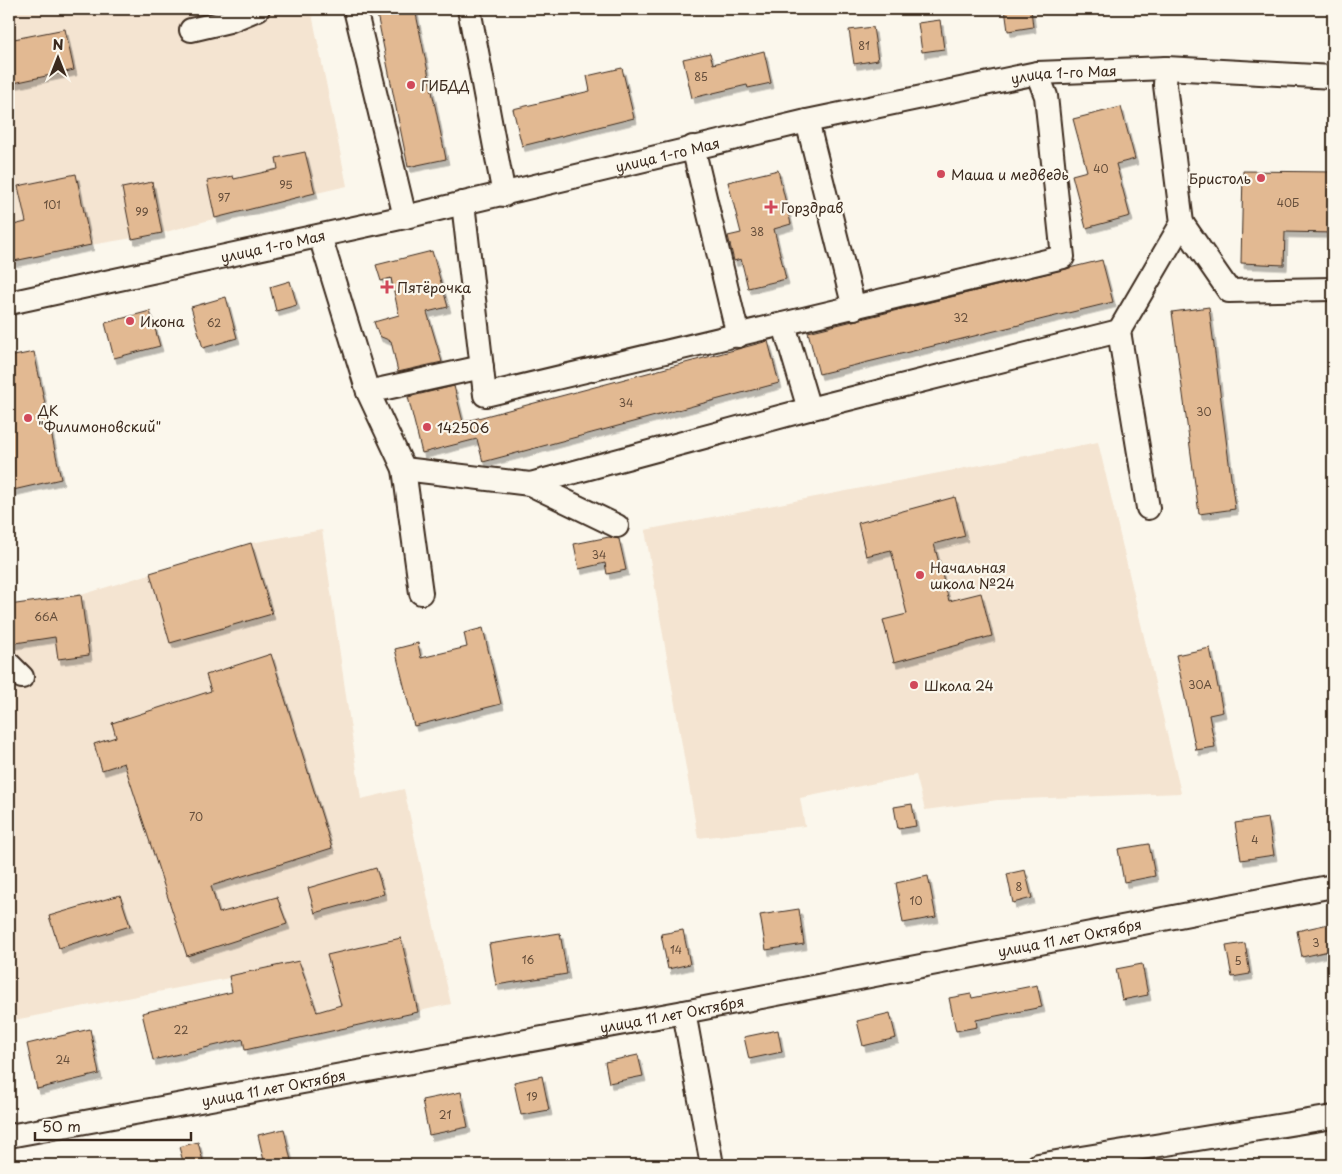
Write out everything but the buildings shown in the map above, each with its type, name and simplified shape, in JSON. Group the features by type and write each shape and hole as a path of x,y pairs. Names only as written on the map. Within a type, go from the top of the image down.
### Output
{"street":[{"path":"191,30 229,21 258,9"},
{"path":"356,9 405,217"},
{"path":"469,9 504,194"},
{"path":"1166,68 1165,85 1182,223 1229,291 1333,289"},
{"name":"улица 1-го Мая","path":"9,303 405,217 806,121 1037,73 1166,68 1333,77"},
{"path":"463,203 486,395 1063,257 1046,96 1037,73"},
{"path":"806,121 854,308"},
{"path":"693,147 738,336"},
{"path":"1148,508 1119,331 1182,223"},
{"path":"320,236 368,392 404,469 422,593"},
{"path":"784,325 809,409"},
{"path":"530,484 809,409 1119,331"},
{"path":"368,392 482,367"},
{"path":"404,469 530,484 617,526"},
{"name":"улица 11 лет Октября","path":"9,1136 684,1012 1333,886"},
{"path":"684,1012 712,1165"},
{"path":"1038,1165 1333,1117"}],"shaded area":[{"path":"9,9 311,9 347,186 265,205 162,233 91,245 9,263"},
{"name":"Школа 24","path":"1098,442 1181,793 998,800 925,810 916,775 800,798 805,826 698,838 645,530"},
{"path":"322,530 361,799 404,789 451,1004 245,1050 229,978 9,1021 9,605 81,595 251,543"}],"place":[{"name":"ГИБДД","path":"411,85"},
{"name":"Маша и медведь","path":"941,174"},
{"name":"Бристоль","path":"1261,178"},
{"name":"Горздрав","path":"771,207"},
{"name":"Пятёрочка","path":"387,287"},
{"name":"Икона","path":"130,321"},
{"name":"ДК \"Филимоновский\"","path":"28,418"},
{"name":"142506","path":"427,427"},
{"name":"Начальная школа №24","path":"920,575"},
{"name":"Школа 24","path":"914,685"}]}
